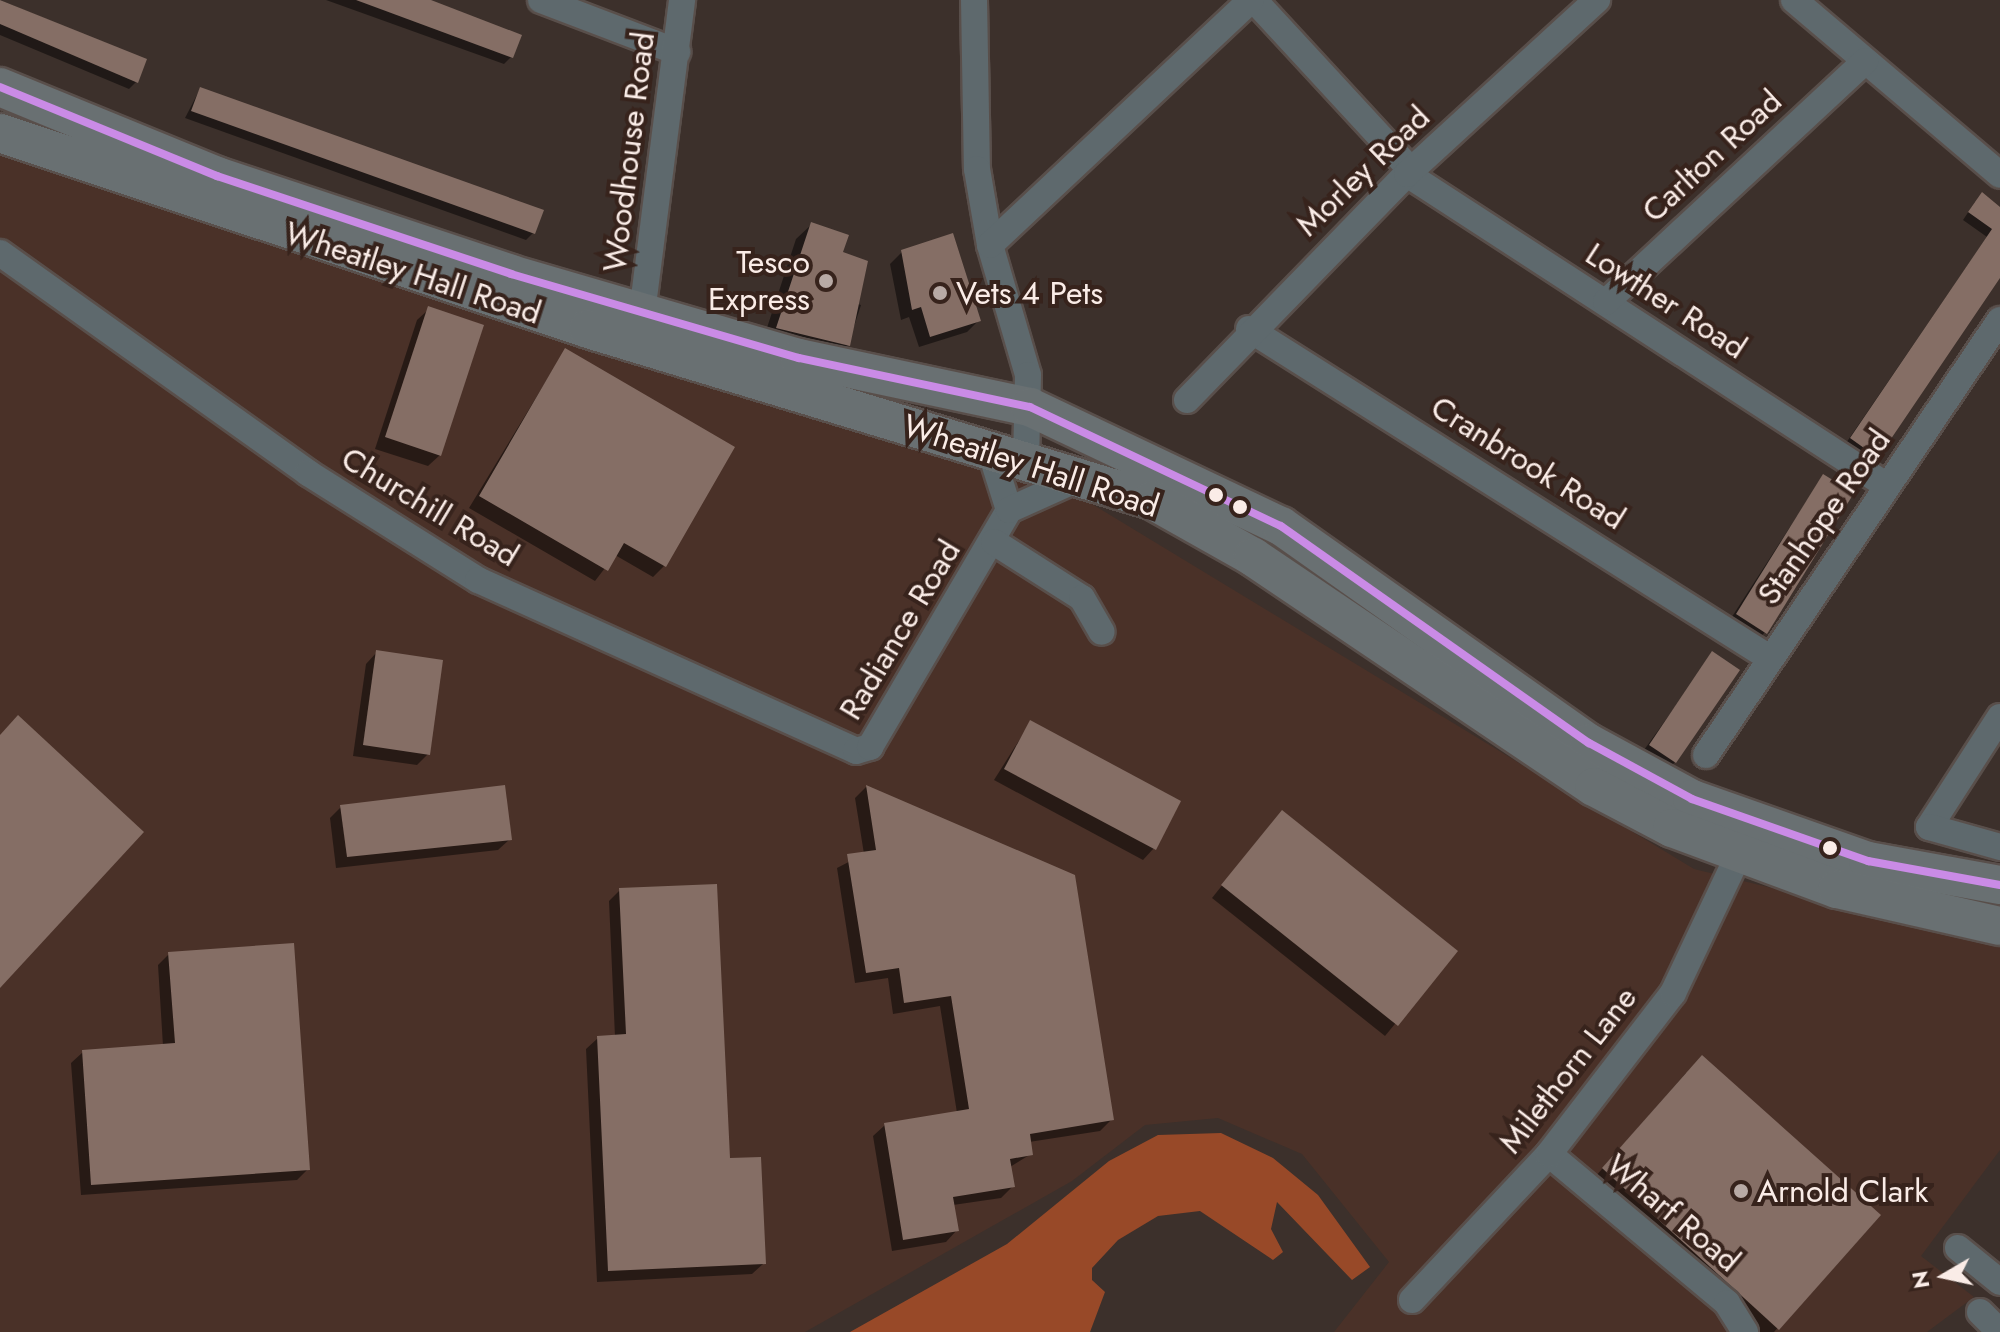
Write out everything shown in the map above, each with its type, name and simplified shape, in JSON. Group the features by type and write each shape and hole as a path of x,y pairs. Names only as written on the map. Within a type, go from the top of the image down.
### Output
{"highway":[{"name":"Wheatley Hall Road","path":"0,87 217,176 642,313 799,358 1019,439 1281,526 1589,743 1692,799 1868,861 2000,885"},
{"name":"Wheatley Hall Road","path":"0,133 226,213 1019,439 1080,478 1152,500 1195,523 1594,787 1738,856 1891,903 2000,926"},
{"path":"0,142 45,149"}],"street":[{"path":"541,0 677,52"},
{"name":"Woodhouse Road","path":"642,313 682,0"},
{"path":"974,0 971,107 1019,439 1009,510"},
{"path":"990,245 1252,0"},
{"name":"Lowther Road","path":"1252,0 1409,172 1887,486"},
{"name":"Morley Road","path":"1187,400 1249,329 1409,172 1597,0"},
{"path":"1794,0 2000,175"},
{"name":"Carlton Road","path":"1606,302 1865,61"},
{"name":"Churchill Road","path":"0,253 308,473 478,580 863,752"},
{"name":"Stanhope Road","path":"1706,755 1768,657 2000,320"},
{"name":"Cranbrook Road","path":"1249,329 1768,657"},
{"path":"1009,510 1080,478"},
{"name":"Radiance Road","path":"863,752 994,542 1009,510"},
{"name":"Radiance Road","path":"994,542 1082,598 1102,632"},
{"path":"2000,717 1929,827 2000,847"},
{"name":"Milethorn Lane","path":"1412,1300 1549,1154 1675,989 1738,856"},
{"name":"Wharf Road","path":"1549,1154 1727,1303 1745,1332"},
{"path":"1958,1248 2000,1282"},
{"path":"1980,1312 2000,1332"}],"shaded area":[{"path":"0,134 1026,464 1694,869 2000,944 2000,1150 1921,1256 1974,1297 1927,1332 1334,1332 1389,1262 1302,1154 1218,1118 1145,1125 1072,1181 805,1332 0,1332"},
{"path":"1221,1133 1273,1158 1318,1195 1370,1267 1352,1280 1277,1202 1271,1229 1283,1252 1273,1260 1200,1211 1158,1216 1118,1240 1092,1268 1092,1280 1105,1292 1090,1332 850,1332 1007,1244 1109,1161 1158,1135"}],"building":[{"path":"0,0 147,59 138,83 0,24"},
{"path":"356,0 431,0 522,35 513,58"},
{"path":"200,87 544,210 535,234 191,111"},
{"path":"1982,192 2000,207 2000,278 1878,458 1850,438 1992,229 1968,212"},
{"name":"Tesco Express","path":"811,222 849,235 843,252 868,261 850,346 776,328"},
{"name":"Vets 4 Pets","path":"953,233 981,321 930,337 921,307 912,310 901,250"},
{"path":"428,306 484,325 441,456 385,437"},
{"path":"565,348 735,447 666,567 624,543 608,571 479,496"},
{"path":"1823,474 1854,493 1767,634 1736,614"},
{"path":"376,650 443,660 430,755 363,745"},
{"path":"1712,651 1740,670 1676,763 1649,745"},
{"path":"18,715 144,832 0,988 0,735"},
{"path":"1030,720 1181,801 1156,850 1004,769"},
{"path":"505,785 512,840 347,857 340,805"},
{"path":"866,785 1075,875 1114,1120 1030,1134 1033,1155 1010,1159 1015,1187 953,1197 959,1231 903,1240 884,1123 969,1109 951,996 904,1003 899,968 866,973 847,854 876,850"},
{"path":"1282,810 1458,951 1398,1026 1221,885"},
{"path":"717,884 730,1158 761,1157 766,1264 608,1271 597,1036 626,1034 619,888"},
{"path":"294,943 310,1170 91,1185 82,1050 175,1043 168,952"},
{"name":"Arnold Clark","path":"1702,1055 1881,1215 1779,1330 1602,1168"}],"transit line":[{"path":"0,87 217,176 511,274 799,358 1030,407 1281,526 1589,743 1692,799 1868,861 2000,885"}],"place":[{"name":"Tesco Express","path":"826,281"},
{"name":"Vets 4 Pets","path":"940,293"},
{"name":"Arnold Clark","path":"1741,1191"}]}
